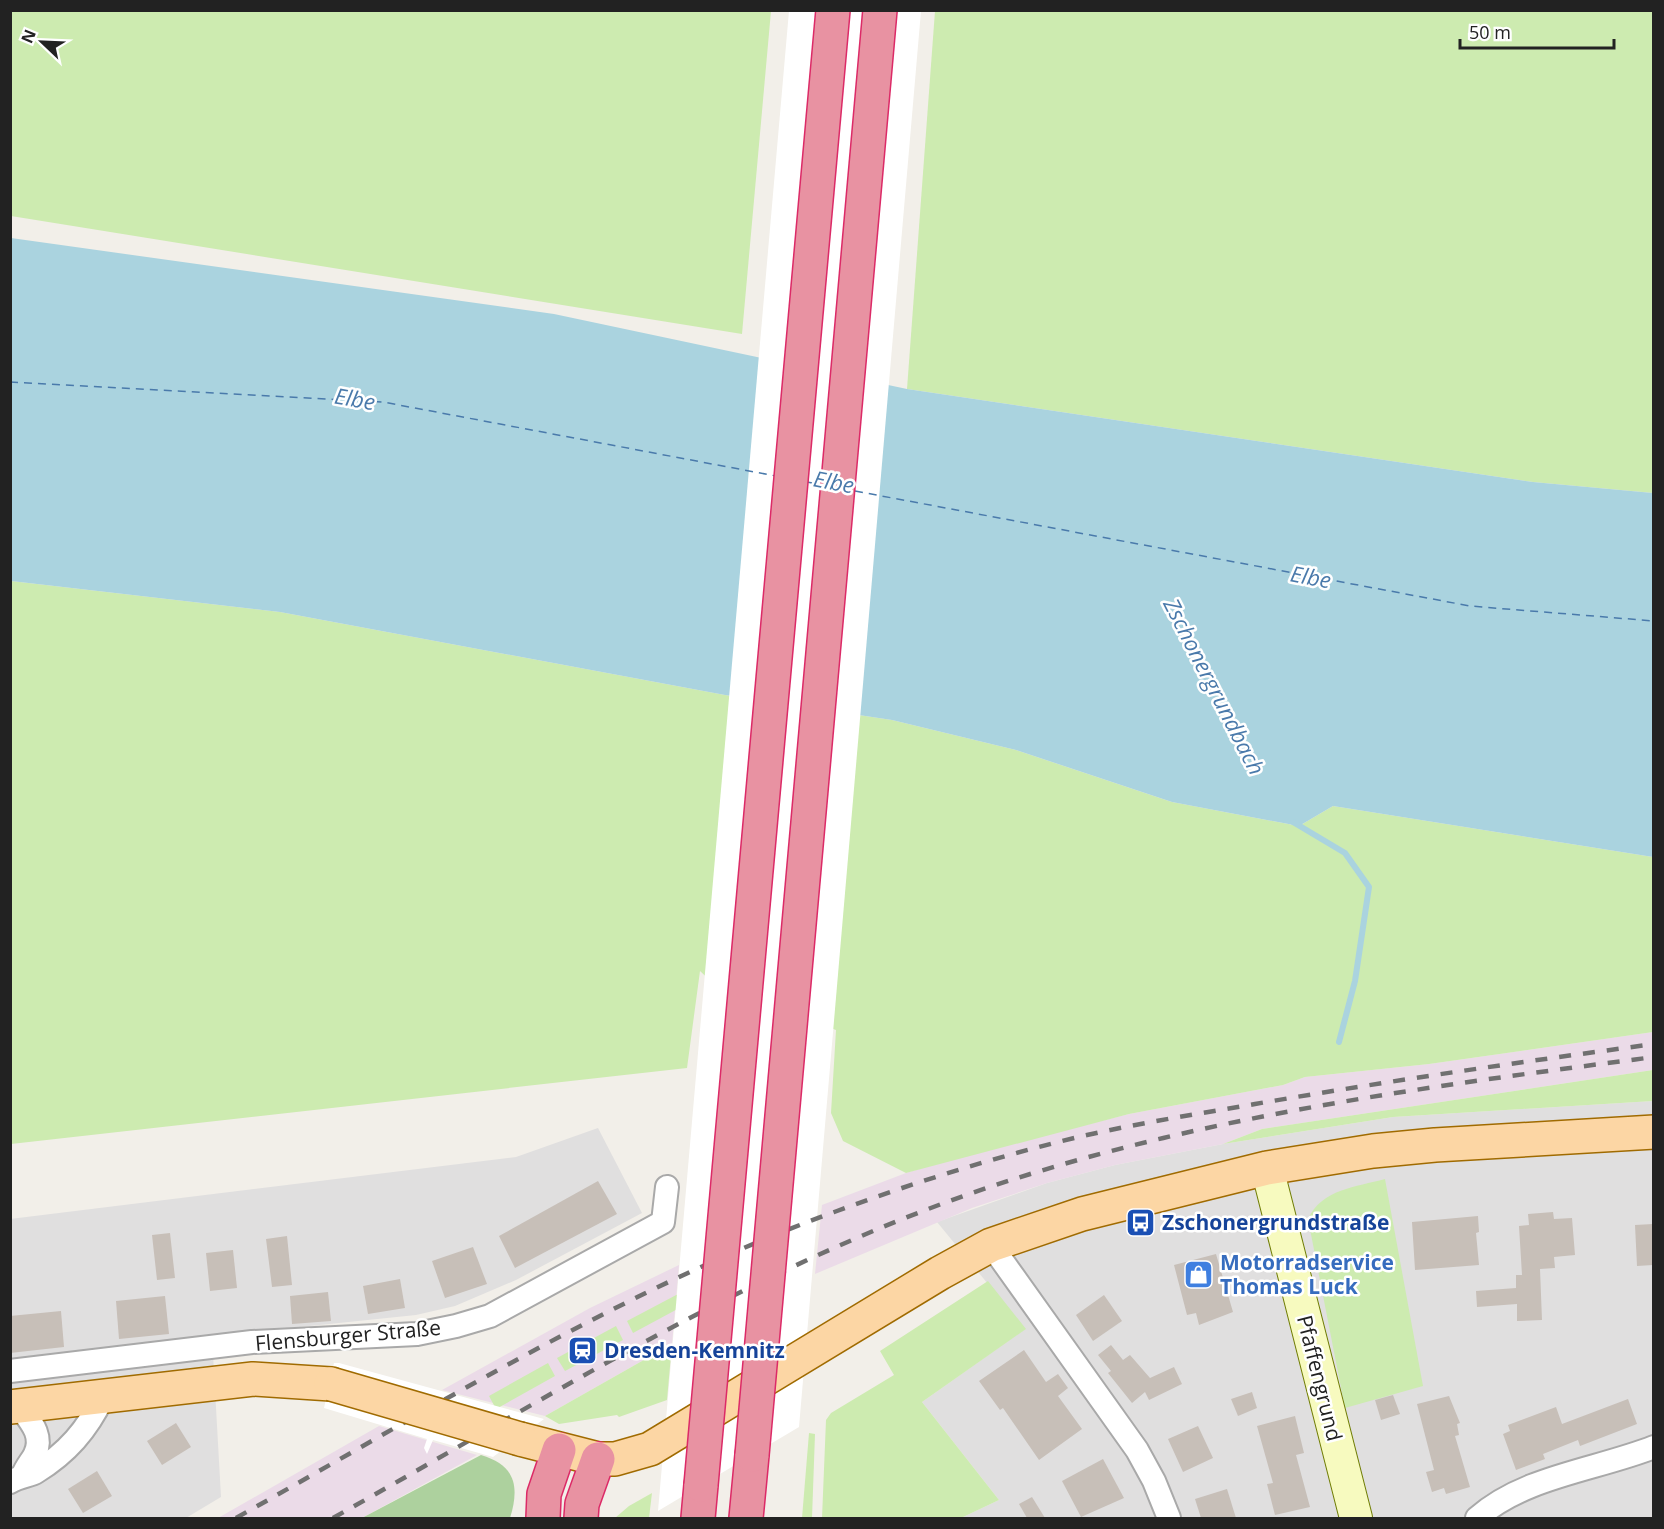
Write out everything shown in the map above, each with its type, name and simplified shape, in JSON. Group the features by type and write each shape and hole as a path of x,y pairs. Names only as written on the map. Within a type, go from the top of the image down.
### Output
{"highway":[{"path":"698,1518 833,10"},
{"path":"747,1518 880,10"},
{"path":"543,1518 544,1494 560,1450"},
{"path":"581,1518 582,1504 598,1459"}],"main road":[{"path":"15,1407 253,1379 331,1384 560,1450 598,1459 615,1459 650,1449 679,1433 895,1299 992,1245 1082,1214 1267,1168 1373,1151 1653,1132"}],"street":[{"name":"Pfaffengrund","path":"1267,1168 1356,1518"},
{"name":"Flensburger Straße","path":"10,1371 252,1342 417,1334 467,1323 499,1311 663,1222 667,1187"},
{"path":"992,1245 1137,1450 1154,1481 1169,1518"},
{"path":"17,1478 33,1474 73,1445 92,1420 103,1397"},
{"path":"15,1407 35,1428 39,1442 35,1455 17,1478"},
{"path":"1477,1518 1508,1498 1536,1485 1653,1447"}],"shaded area":[{"path":"1653,1032 1653,1070 1262,1129 1223,1144 1115,1165 1047,1183 972,1208 815,1274 822,1205 906,1173 973,1153 1129,1114 1283,1085 1305,1077 1429,1064"},
{"path":"1653,1101 1653,1518 961,1518 999,1500 922,1402 1025,1329 937,1222 1047,1183 1115,1165 1223,1144 1393,1117","holes":["1308,1219 1423,1386 1312,1235"]},
{"path":"598,1128 642,1213 516,1280 455,1306 416,1315 212,1336 221,1497 186,1518 11,1518 10,1219 516,1157"},
{"path":"679,1265 672,1344 545,1416 442,1390 590,1308"},
{"path":"379,1426 477,1455 362,1518 218,1518"}],"green space":[{"path":"11,10 771,11 742,334 11,216"},
{"path":"935,11 1653,11 1653,493 1533,482 907,389"},
{"path":"11,581 280,612 725,695 892,720 1016,750 1172,802 1299,826 1333,806 1653,857 1653,1032 1429,1064 1305,1077 1283,1085 1129,1114 906,1173 843,1141 831,1113 836,1030 716,986 700,971 687,1068 11,1144"},
{"path":"1653,1070 1653,1101 1393,1117 1223,1144 1262,1129"},
{"path":"1385,1179 1423,1386 1345,1408 1308,1219 1314,1209 1331,1195"},
{"path":"988,1281 1026,1329 922,1402 999,1500 961,1518 822,1518 826,1420 831,1413 894,1375 880,1351"},
{"path":"680,1293 685,1305 633,1333 627,1321"},
{"path":"616,1326 623,1340 565,1371 557,1358"},
{"path":"672,1344 667,1400 619,1417 617,1415 559,1424 545,1416"},
{"path":"548,1363 555,1376 496,1409 489,1396"},
{"path":"809,1433 815,1434 812,1518 802,1518"},
{"path":"481,1455 501,1465 512,1478 514,1496 510,1518 362,1518"},
{"path":"652,1493 649,1518 615,1518 629,1506"}],"water":[{"name":"Elbe","path":"11,238 554,314 907,389 1533,482 1653,493 1653,857 1333,806 1299,826 1172,802 1016,750 892,720 725,695 280,612 11,581"}],"pier":[{"path":"789,11 921,11 799,1427 658,1511"},
{"path":"334,1363 544,1419 493,1457 433,1440 427,1454 424,1448 427,1439 324,1408"}],"building":[{"path":"598,1181 617,1214 515,1268 499,1236"},
{"path":"1553,1212 1554,1219 1572,1218 1575,1255 1554,1257 1555,1268 1540,1269 1542,1320 1517,1321 1517,1304 1477,1307 1476,1291 1516,1288 1516,1275 1522,1275 1519,1226 1529,1225 1528,1214"},
{"path":"1478,1216 1479,1232 1476,1233 1479,1265 1415,1270 1412,1222"},
{"path":"1653,1224 1653,1265 1637,1266 1635,1225"},
{"path":"170,1233 175,1278 157,1280 152,1235"},
{"path":"287,1236 292,1285 272,1287 266,1239"},
{"path":"473,1247 487,1284 445,1298 432,1261"},
{"path":"233,1250 237,1288 210,1291 206,1253"},
{"path":"1216,1254 1233,1312 1199,1325 1196,1313 1187,1315 1174,1265"},
{"path":"400,1279 405,1308 368,1314 363,1286"},
{"path":"328,1292 331,1321 292,1324 290,1296"},
{"path":"1104,1295 1122,1321 1093,1341 1076,1315"},
{"path":"165,1296 169,1334 119,1339 116,1301"},
{"path":"61,1311 64,1347 10,1353 10,1316"},
{"path":"1111,1345 1123,1360 1130,1355 1150,1378 1174,1367 1182,1384 1149,1400 1145,1392 1132,1403 1108,1373 1111,1371 1098,1355"},
{"path":"1024,1350 1046,1382 1058,1374 1068,1388 1058,1396 1082,1429 1039,1460 1003,1408 1000,1410 979,1381"},
{"path":"1252,1392 1257,1408 1238,1416 1231,1399"},
{"path":"1393,1395 1400,1414 1381,1420 1375,1400"},
{"path":"1449,1396 1460,1423 1457,1424 1459,1435 1455,1436 1470,1487 1446,1494 1444,1488 1432,1492 1426,1472 1434,1470 1417,1404"},
{"path":"1628,1399 1637,1424 1580,1446 1578,1440 1543,1454 1545,1459 1516,1470 1503,1434 1510,1431 1508,1425 1556,1407 1562,1424"},
{"path":"1295,1416 1304,1453 1296,1455 1310,1507 1275,1515 1267,1484 1273,1483 1257,1426"},
{"path":"176,1423 191,1447 162,1465 147,1441"},
{"path":"1198,1426 1213,1458 1183,1472 1168,1439"},
{"path":"1103,1459 1124,1498 1081,1517 1062,1481"},
{"path":"97,1471 112,1496 83,1513 68,1489"},
{"path":"1227,1489 1236,1518 1201,1518 1195,1499"},
{"path":"1032,1497 1045,1518 1027,1518 1019,1504"}],"waterway":[{"name":"Zschonergrundbach","path":"1293,822 1345,853 1369,887 1355,981 1339,1042"}],"ferry route":[{"path":"10,382 383,402 776,476"},
{"path":"807,482 823,485"},
{"path":"855,491 1470,606 1654,621"}],"railway":[{"path":"236,1518 456,1393 605,1313 758,1242 892,1191 1034,1148 1134,1125 1404,1080 1654,1044"},
{"path":"333,1518 567,1385 725,1300 888,1225 972,1193 1055,1167 1224,1124 1395,1093 1654,1057"}],"place":[{"name":"Zschonergrundstraße","path":"1141,1222"},
{"name":"Motorradservice Thomas Luck","path":"1199,1274"},
{"name":"Dresden-Kemnitz","path":"583,1350"}]}
